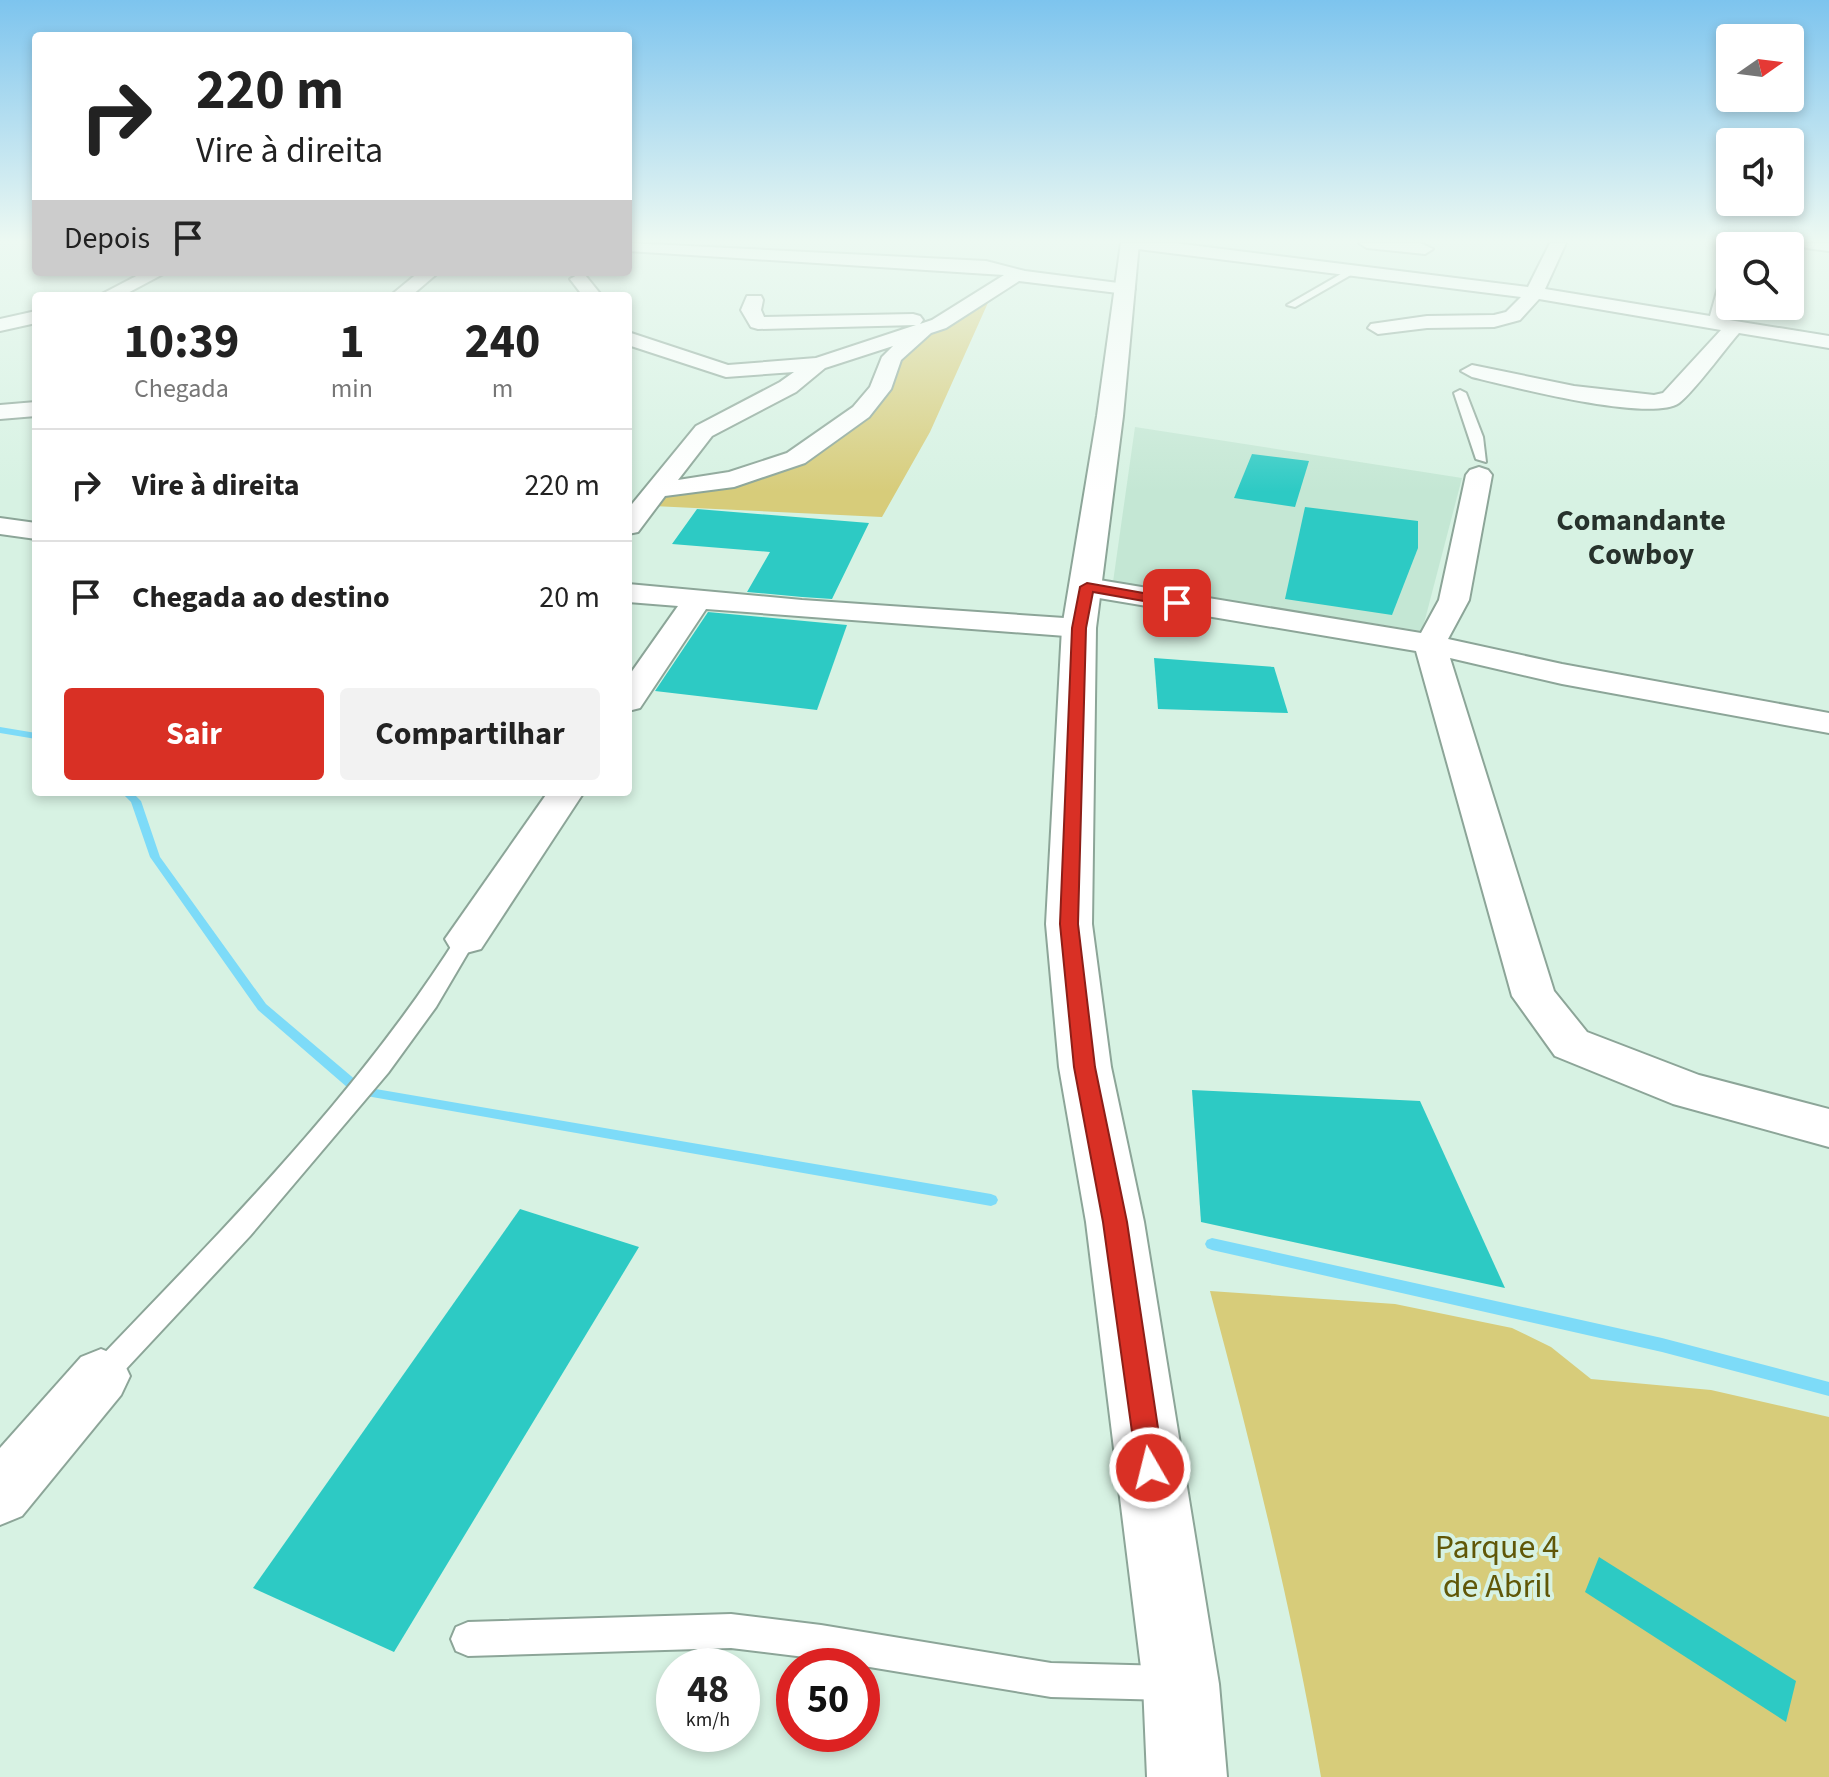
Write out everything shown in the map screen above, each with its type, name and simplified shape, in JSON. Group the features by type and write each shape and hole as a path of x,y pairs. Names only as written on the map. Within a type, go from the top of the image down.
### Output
{"main road":[{"path":"1119,326 1083,607 1069,924 1085,1067 1115,1222 1181,1684 1187,1777"}],"street":[{"path":"813,326 808,331 808,337 814,341 826,345 870,347"},
{"path":"632,520 656,481 704,431 714,405 934,326"},
{"path":"1378,328 1396,326"},
{"path":"1472,371 1630,401 1663,402 1670,399 1725,326"},
{"path":"1732,326 1829,342"},
{"path":"656,481 697,486 734,479 796,458 861,412 880,389 892,357 924,331"},
{"path":"632,332 726,371 811,369"},
{"path":"718,394 726,371"},
{"path":"0,412 32,409"},
{"path":"1480,467 1454,600 1430,644 1534,996 1571,1044 1690,1091 1829,1128"},
{"path":"0,526 32,530"},
{"path":"632,593 697,600 1083,607 1430,644 1562,674 1829,723"},
{"path":"632,695 697,600"},
{"path":"466,939 563,796"},
{"path":"0,1494 101,1376"}],"lane":[{"path":"1460,393 1477,437 1480,467"},
{"path":"101,1376 241,1228 370,1079 428,1001 466,939"},
{"path":"468,1639 731,1631 821,1642 1051,1680 1181,1684"}],"shaded area":[{"path":"1135,427 1462,478 1422,631 1113,582"}],"green space":[{"path":"944,326 978,326 930,432 882,517 653,506 661,493 811,457 915,344"},
{"name":"Parque 4 de Abril","path":"1210,1291 1395,1304 1512,1328 1551,1347 1591,1379 1711,1390 1829,1417 1829,1777 1321,1777 1271,1533"}],"building":[{"path":"1252,454 1309,461 1295,507 1234,498"},
{"path":"1305,507 1418,521 1418,548 1392,615 1285,599"},
{"path":"697,509 869,523 832,599 802,597 747,592 770,552 672,544"},
{"path":"708,612 847,625 817,710 655,691"},
{"path":"1154,658 1274,667 1288,713 1158,709"},
{"path":"1192,1090 1420,1101 1505,1288 1201,1222"},
{"path":"520,1209 639,1247 394,1652 253,1588"},
{"path":"1599,1557 1796,1681 1786,1722 1585,1592"}],"waterway":[{"path":"0,730 32,735"},
{"path":"130,796 136,801 155,857 262,1007 360,1091 991,1200"},
{"path":"1212,1244 1662,1345 1829,1389"}],"district":[{"name":"Comandante Cowboy","path":"1641,537"}],"route":[{"path":"1150,1468 1115,1222 1085,1067 1069,924 1074,741 1079,628 1087,587 1177,603"}]}
